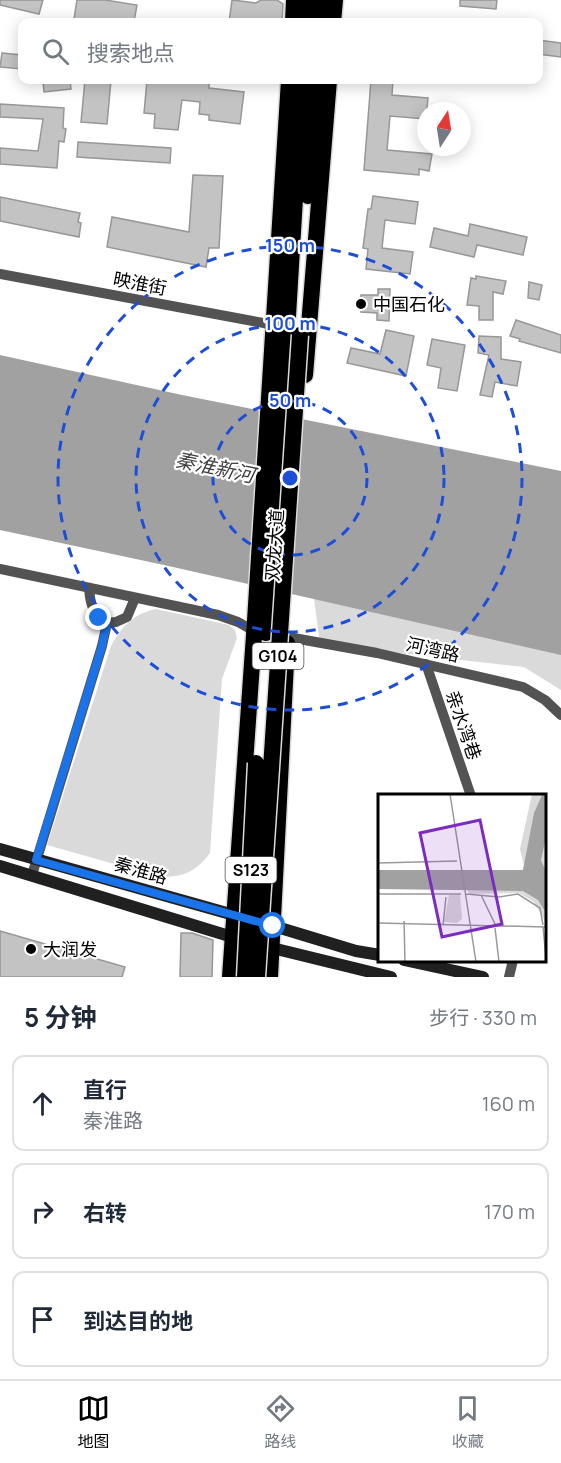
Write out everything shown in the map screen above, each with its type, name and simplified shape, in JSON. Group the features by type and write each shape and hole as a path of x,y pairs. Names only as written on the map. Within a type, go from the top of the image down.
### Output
{"highway":[{"path":"293,18 294,0"},
{"path":"305,18 307,0"},
{"path":"319,18 321,0"},
{"path":"333,18 335,0"},
{"name":"双龙大道","path":"230,977 269,401 287,331 289,84"},
{"name":"G104","path":"256,763 287,331 302,84"},
{"name":"G104","path":"257,977 287,331 316,84"},
{"name":"双龙大道","path":"270,977 288,631 329,84"},
{"name":"S123","path":"245,977 256,763"}],"main road":[{"name":"秦淮路","path":"0,849 378,956"},
{"name":"秦淮路","path":"0,866 272,949 391,977"},
{"path":"413,962 483,977"}],"street":[{"name":"映淮街","path":"0,274 287,331"},
{"path":"0,570 218,615 255,626"},
{"path":"89,588 89,600 93,611 107,622 116,622 126,617 135,598"},
{"path":"32,875 102,646 107,622"},
{"name":"河湾路","path":"288,631 523,687 545,700 561,715"},
{"name":"亲水湾巷","path":"426,664 471,794"},
{"path":"509,977 513,962"}],"shaded area":[{"path":"314,598 561,651 561,690 524,667 320,644"},
{"path":"156,609 229,625 235,630 237,638 222,679 210,853 200,865 188,872 176,876 160,877 47,845 111,646 119,632 129,622 141,614"}],"water":[{"name":"秦淮新河","path":"0,355 182,395 561,471 561,655 0,530"}],"building":[{"path":"0,0 43,0 39,14 0,5"},
{"path":"77,0 105,0 137,5 135,18 74,18"},
{"path":"232,0 256,3 261,0 277,0 283,4 282,18 230,18"},
{"path":"460,0 497,0 496,9 460,6"},
{"path":"543,41 561,43 561,57 543,55"},
{"path":"2,53 18,55 18,69 0,67"},
{"path":"43,84 70,84 71,89 44,92"},
{"path":"85,84 111,84 107,124 81,122"},
{"path":"147,84 209,84 209,88 244,92 240,124 209,120 209,115 199,114 200,102 182,100 178,130 154,128 155,114 144,113"},
{"path":"371,84 393,84 392,95 428,98 428,102 417,102 417,118 390,116 387,150 417,153 417,156 432,156 429,171 419,169 419,175 364,170"},
{"path":"0,104 64,108 63,128 66,129 64,142 59,141 57,168 0,164 0,148 38,151 43,119 0,117"},
{"path":"78,142 171,148 170,163 77,157"},
{"path":"193,175 223,176 219,248 209,248 206,267 107,247 112,217 189,232"},
{"path":"373,196 418,202 415,224 385,220 382,248 413,252 410,274 366,269 368,249 363,248 368,209 371,209"},
{"path":"0,197 80,213 79,237 0,221"},
{"path":"470,224 527,237 523,255 477,245 474,257 430,247 434,228 468,236"},
{"path":"476,276 506,281 503,294 493,292 493,320 479,320 479,306 467,305 471,278 476,279"},
{"path":"529,282 542,285 539,300 528,298"},
{"path":"378,289 390,289 389,321 377,320 377,313 361,312 361,295 378,295"},
{"path":"516,320 561,335 561,353 519,341 520,339 510,336"},
{"path":"386,330 414,336 406,376 347,363 351,348 380,354"},
{"path":"479,336 501,337 501,359 521,362 517,386 495,382 492,397 480,395 489,355 478,353"},
{"path":"432,339 465,345 457,391 438,388 441,368 427,365"},
{"name":"大润发","path":"0,931 125,967 122,977 0,977"},
{"path":"181,933 192,933 213,940 212,977 180,977"}],"place":[{"name":"中国石化","path":"361,304"},
{"name":"大润发","path":"31,949"}],"route":[{"path":"99,618 107,622 102,646 36,860 273,926"}]}
